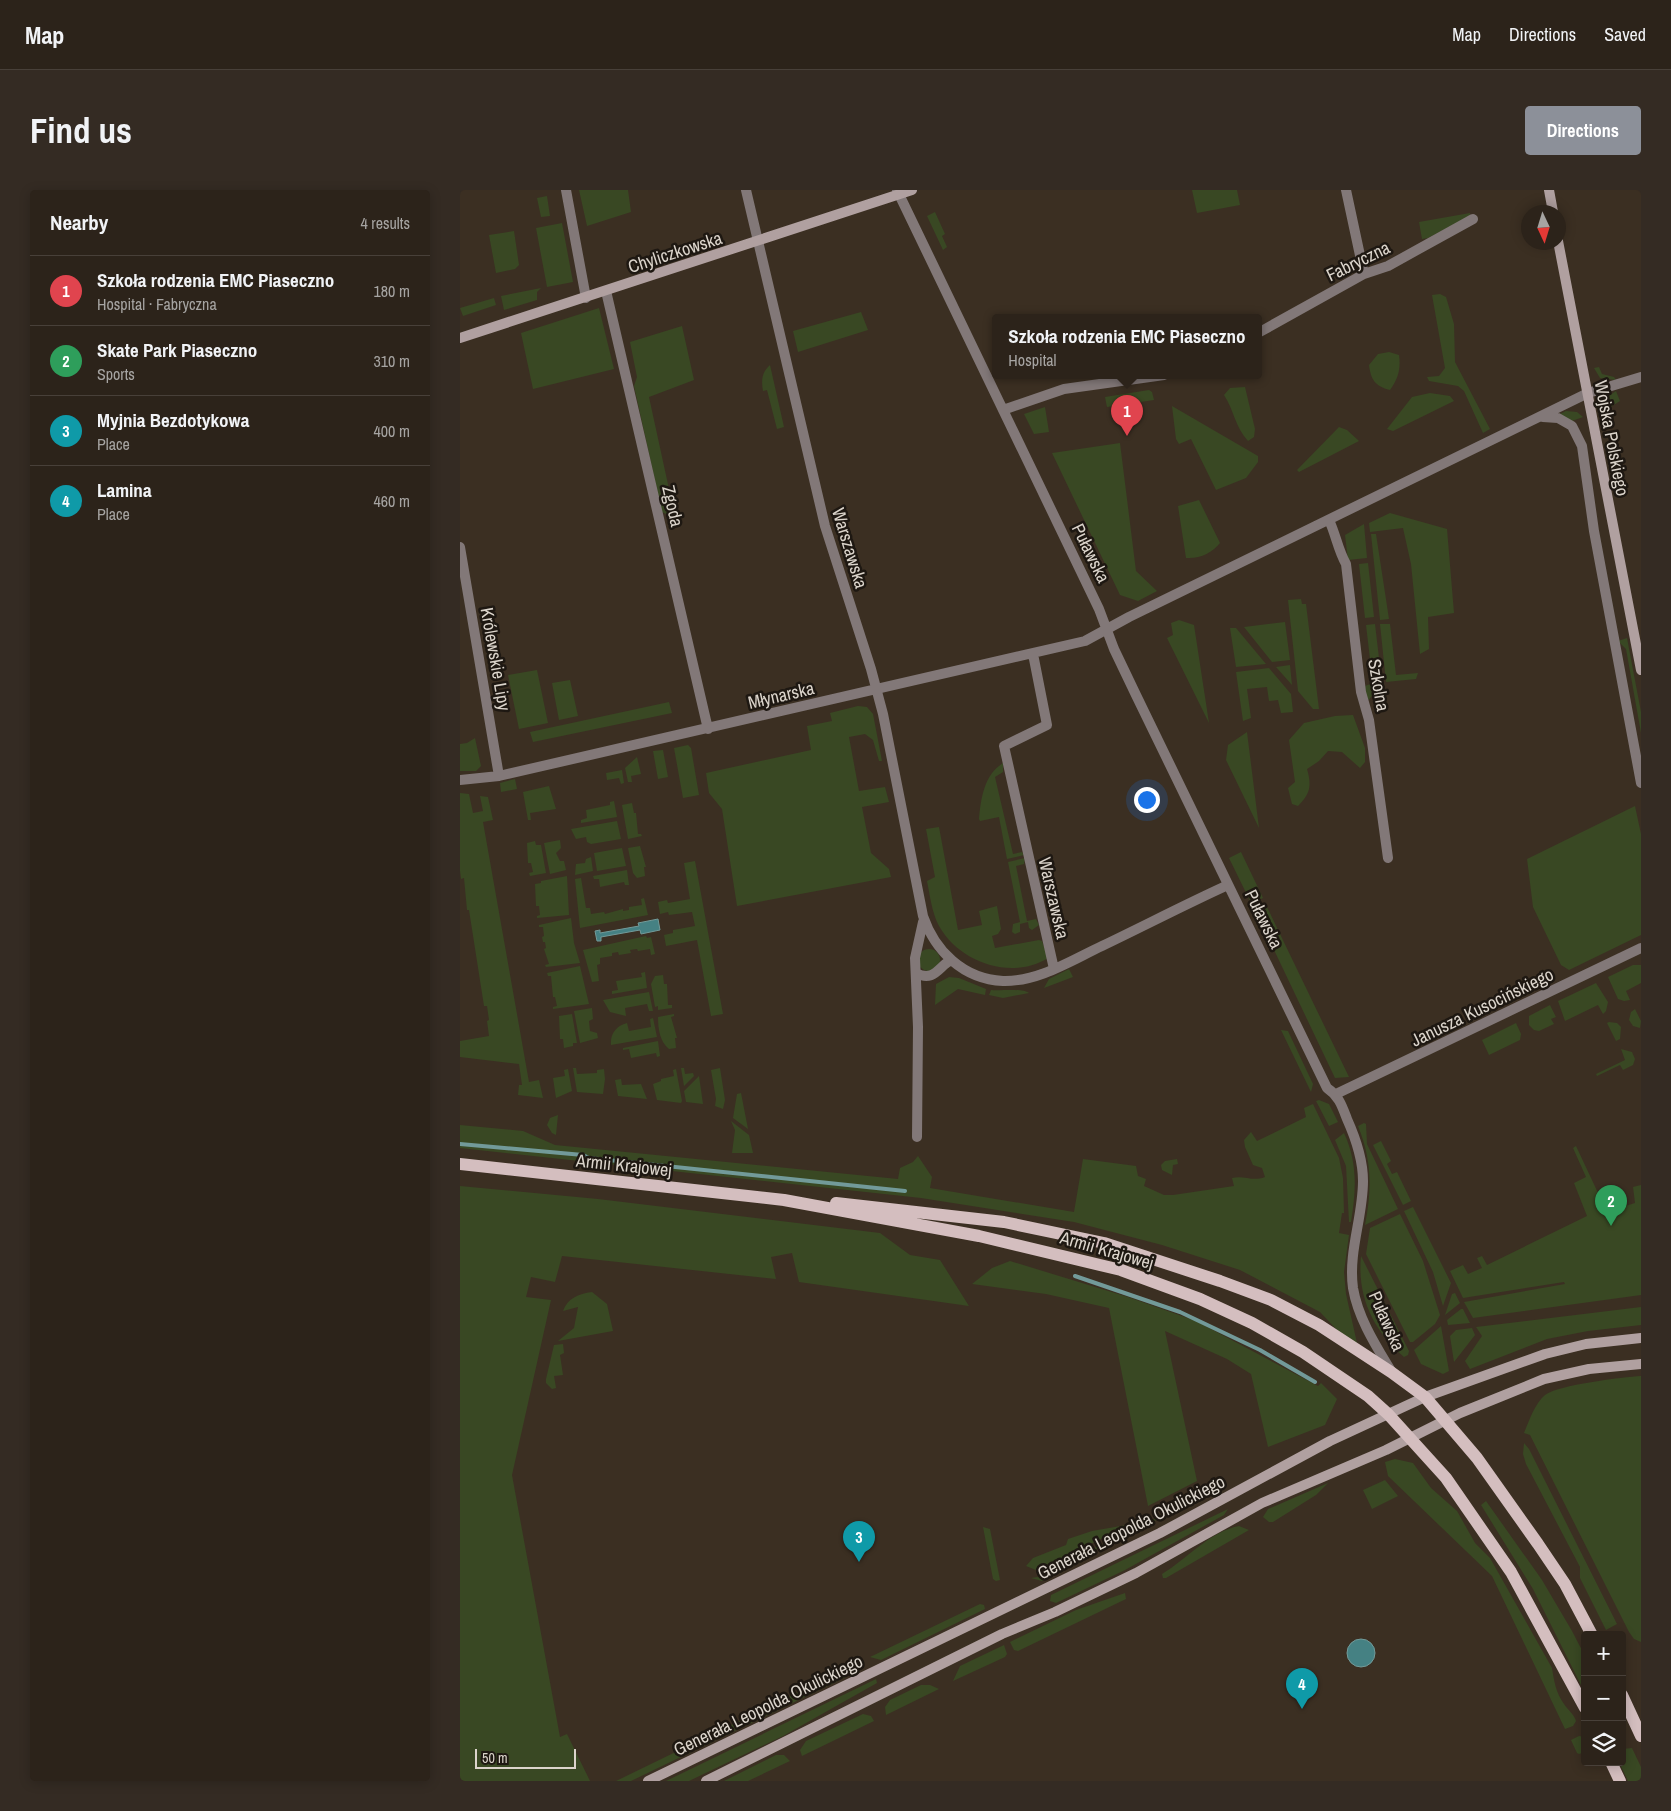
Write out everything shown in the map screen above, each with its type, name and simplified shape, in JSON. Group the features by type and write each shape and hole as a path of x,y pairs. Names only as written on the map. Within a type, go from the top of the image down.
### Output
{"main road":[{"name":"Chyliczkowska","path":"460,338 757,242 898,192 912,190"},
{"path":"1549,190 1552,205"},
{"name":"Wojska Polskiego","path":"1560,250 1641,670"},
{"name":"Armii Krajowej","path":"460,1164 784,1200 848,1203 961,1216 1046,1230 1104,1243 1220,1281 1271,1300 1319,1325 1392,1372"},
{"name":"Armii Krajowej","path":"784,1200 1029,1246 1120,1270 1163,1285 1252,1323 1303,1352 1348,1380 1388,1414"},
{"name":"Generała Leopolda Okulickiego","path":"648,1781 1173,1526 1330,1441 1425,1397 1545,1354 1586,1344 1641,1338"},
{"path":"706,1781 1002,1634 1055,1612 1142,1570 1262,1503 1411,1438 1444,1421 1544,1379 1588,1369 1641,1364"},
{"name":"Puławska","path":"1392,1372 1425,1397 1477,1458 1538,1544 1564,1584 1590,1631"},
{"path":"1388,1414 1446,1478 1497,1549 1581,1701"},
{"path":"1626,1704 1641,1736"},
{"path":"1613,1766 1620,1781"}],"street":[{"path":"566,190 586,298"},
{"name":"Warszawska","path":"746,190 825,526 876,690 923,916 934,943 952,960 976,975 1003,981 1034,976 1054,969 1228,885"},
{"path":"1346,190 1364,274"},
{"name":"Puławska","path":"898,192 1099,609 1106,629 1228,885 1327,1088 1336,1094 1356,1140 1362,1166 1362,1198 1352,1265 1353,1289 1372,1339 1392,1372"},
{"name":"Fabryczna","path":"1262,331 1364,274 1388,266 1473,219"},
{"name":"Zgoda","path":"606,291 708,728"},
{"path":"1106,629 1588,393 1641,377"},
{"path":"1003,410 1064,389 1135,379"},
{"name":"Wojska Polskiego","path":"1540,417 1558,418 1572,426 1582,446 1594,531 1641,783"},
{"name":"Szkolna","path":"1329,520 1336,535 1338,551 1346,564 1361,692 1369,720 1388,858"},
{"name":"Królewskie Lipy","path":"460,547 499,776"},
{"name":"Młynarska","path":"460,780 499,776 1033,654 1086,641 1106,629"},
{"name":"Warszawska","path":"1033,654 1047,725 1004,746 1054,969"},
{"name":"Warszawska","path":"917,1137 918,1026 915,958 923,916"},
{"name":"Janusza Kusocińskiego","path":"1336,1094 1641,948"},
{"path":"916,973 922,976 934,975 952,960"}],"green space":[{"path":"579,190 628,190 631,212 587,226"},
{"path":"1192,190 1237,190 1240,205 1197,213"},
{"path":"547,196 550,216 541,217 537,198"},
{"path":"935,212 945,234 942,236 947,247 943,250 927,216"},
{"path":"1470,213 1470,216 1428,238 1422,239 1419,222"},
{"path":"562,223 573,282 547,287 536,228"},
{"path":"514,231 519,265 515,269 496,273 489,235"},
{"path":"541,288 537,292 537,300 504,310 501,296"},
{"path":"1440,294 1446,297 1454,324 1455,362 1490,429 1483,433 1464,391 1458,386 1429,381 1427,377 1439,376 1445,368 1432,295"},
{"path":"494,298 496,305 463,316 460,308"},
{"path":"599,308 614,369 533,389 521,333"},
{"path":"861,312 868,330 798,352 793,331"},
{"path":"682,326 694,380 649,397 674,512 668,515 662,512 634,386 637,377 630,342"},
{"path":"1389,352 1399,355 1400,360 1398,374 1390,390 1381,387 1375,382 1369,365 1378,354"},
{"path":"770,365 784,427 777,429 767,390 763,391 762,387 764,373"},
{"path":"1599,367 1602,374 1614,377 1616,380 1600,378 1594,368"},
{"path":"1245,387 1255,429 1254,437 1248,441 1240,430 1224,395 1230,388"},
{"path":"1149,390 1152,392 1154,400 1107,407 1105,397"},
{"path":"1616,391 1620,401 1603,412 1606,398"},
{"path":"1430,393 1450,396 1454,401 1393,431 1387,429 1412,397"},
{"path":"1172,406 1258,456 1258,462 1246,478 1216,490 1191,439 1179,444 1176,439"},
{"path":"1045,407 1049,432 1034,434 1024,414"},
{"path":"1566,411 1577,412 1583,417 1572,421 1560,414"},
{"path":"1339,427 1347,430 1359,441 1299,472 1297,470"},
{"path":"1120,443 1136,571 1157,591 1138,601 1120,595 1052,453"},
{"path":"1199,500 1220,543 1205,555 1186,558 1178,506"},
{"path":"1390,513 1447,529 1454,613 1428,617 1429,649 1420,654 1411,564 1403,528 1370,532 1369,523"},
{"path":"1364,524 1367,558 1348,560 1345,535"},
{"path":"1371,534 1376,534 1389,619 1380,620"},
{"path":"1368,563 1374,617 1365,618 1359,564"},
{"path":"1301,599 1302,604 1306,604 1319,709 1313,709 1298,691 1288,600"},
{"path":"1179,620 1194,625 1209,723 1167,638 1173,635 1171,623"},
{"path":"1285,622 1290,660 1272,662 1244,627"},
{"path":"1375,624 1379,658 1370,659 1366,625"},
{"path":"1380,624 1390,624 1396,675 1418,673 1416,679 1386,682"},
{"path":"1230,628 1236,628 1266,664 1236,667"},
{"path":"1627,638 1641,712 1641,733 1626,649 1618,641"},
{"path":"1379,663 1382,683 1367,702 1365,686 1373,683 1371,664"},
{"path":"1290,665 1292,685 1276,667"},
{"path":"1269,668 1291,694 1293,712 1281,713 1278,700 1269,701 1267,687 1247,689 1251,718 1243,721 1236,672"},
{"path":"537,670 548,723 519,729 508,675"},
{"path":"570,680 578,716 559,720 552,683"},
{"path":"669,702 672,713 533,742 530,732"},
{"path":"858,706 867,707 873,714 882,761 879,761 873,740 865,734 849,737 859,791 885,787 889,802 862,807 871,853 889,869 891,877 737,906 722,809 709,793 706,773 811,750 807,726 832,721 830,713"},
{"path":"1353,715 1365,748 1365,762 1360,768 1342,752 1328,751 1319,761 1307,769 1310,785 1305,798 1298,806 1292,804 1288,788 1295,782 1289,740 1304,723 1335,716"},
{"path":"1247,732 1259,828 1226,760 1228,745"},
{"path":"475,738 481,766 476,771 460,771 460,744 467,743"},
{"path":"688,745 691,748 699,795 683,798 674,748"},
{"path":"663,750 668,777 658,779 653,751"},
{"path":"637,757 641,774 631,776 632,782 628,782 625,768"},
{"path":"1003,763 1003,772 995,777 1013,854 1022,852 1024,855 1007,859 999,817 980,821 979,819 982,795 988,780"},
{"path":"622,770 624,783 621,784 619,778 607,780 606,773"},
{"path":"515,779 517,789 501,792 500,783"},
{"path":"549,786 556,809 530,813 531,820 528,820 523,792"},
{"path":"460,793 469,794 473,813 483,811 480,796 488,797 493,820 483,822 529,1082 539,1080 543,1098 518,1095 519,1085 522,1085 519,1064 460,1057 460,1041 489,1036 487,1021 489,1020 487,1006 484,1006 469,910 467,910 464,878 461,879"},
{"path":"614,801 617,817 581,823 581,820 587,818 586,810 610,805 610,802"},
{"path":"632,803 634,813 636,813 638,834 642,836 628,839 622,805"},
{"path":"1635,806 1641,834 1641,935 1569,970 1561,965 1533,907 1527,859"},
{"path":"617,821 621,839 591,844 587,842 586,837 576,839 571,829"},
{"path":"939,827 958,930 982,925 979,911 997,906 1001,929 998,934 992,936 995,948 1039,940 1042,941 1048,958 1034,965 1018,968 987,964 973,958 948,939 935,916 927,881 935,877 926,829"},
{"path":"560,840 561,848 556,853 560,861 564,861 566,870 550,874 544,843"},
{"path":"535,841 536,845 541,845 546,873 530,876 529,873 533,872 531,863 528,863 527,843"},
{"path":"640,846 646,867 644,867 645,876 637,878 633,873 628,848"},
{"path":"622,848 626,866 597,871 594,853"},
{"path":"1241,852 1263,898 1251,903 1229,858"},
{"path":"591,857 593,871 575,875 576,864 585,863 586,859"},
{"path":"1025,858 1024,864 1016,866 1027,921 1036,919 1039,925 1032,930 1029,928 1028,922 1020,924 1020,932 1015,934 1012,932 1013,924 1020,922 1008,862"},
{"path":"695,861 723,1014 711,1016 697,940 666,946 664,935 673,933 673,930 695,926 692,912 669,915 668,912 660,914 658,902 667,900 668,903 690,899 684,863"},
{"path":"627,870 629,885 625,885 624,882 600,887 599,879 594,879 593,876"},
{"path":"567,876 569,915 537,918 540,915 539,906 536,906 535,884"},
{"path":"581,878 586,908 590,908 591,914 604,912 605,914 623,909 623,911 629,910 629,907 642,905 641,899 644,898 648,915 580,928 575,879"},
{"path":"1267,907 1349,1077 1335,1078 1256,912"},
{"path":"571,918 574,943 580,963 546,967 545,965 549,964 544,949 546,948 545,942 543,942 542,937 544,936 543,927 539,927 539,925"},
{"path":"646,936 647,938 651,937 655,954 651,955 650,949 638,951 637,949 630,950 631,953 619,955 618,952 612,953 612,956 600,958 600,964 597,965 599,981 592,982 583,950"},
{"path":"929,949 937,952 940,960 937,968 929,971 921,968 918,960 921,952"},
{"path":"1633,965 1641,965 1641,983 1626,991 1630,1000 1618,999 1608,977"},
{"path":"580,966 589,1004 553,1009 553,1007 557,1006 555,997 553,997 551,976 548,976 547,973"},
{"path":"1069,969 1073,977 1044,988 1049,979"},
{"path":"645,972 647,988 612,994 612,991 618,990 616,981 642,977 641,973"},
{"path":"663,975 664,984 667,984 668,1005 672,1005 672,1008 658,1010 658,1006 655,1007 651,984 655,976"},
{"path":"949,977 959,978 986,989 985,995 958,989 935,1005 936,984"},
{"path":"1596,983 1608,1002 1606,1011 1603,1014 1598,1005 1565,1021 1558,1001"},
{"path":"991,990 1017,990 1029,993 1003,998 989,995"},
{"path":"649,992 653,1011 649,1011 647,1004 625,1008 626,1016 610,1012 603,1000"},
{"path":"1550,1005 1556,1017 1551,1019 1554,1024 1539,1031 1534,1030 1529,1025 1529,1016"},
{"path":"592,1008 593,1019 589,1021 590,1031 597,1033 598,1038 580,1043 574,1011"},
{"path":"1635,1009 1641,1021 1640,1028 1633,1026 1629,1020 1631,1012"},
{"path":"572,1014 577,1043 564,1048 563,1039 560,1039 559,1016"},
{"path":"674,1014 671,1017 677,1038 675,1038 676,1048 669,1049 663,1043 660,1035 658,1017"},
{"path":"653,1018 657,1037 611,1045 614,1031 620,1026 627,1023 629,1031 651,1027 650,1019"},
{"path":"1516,1023 1521,1034 1520,1040 1489,1055 1482,1040"},
{"path":"1607,1023 1617,1023 1621,1027 1620,1039 1616,1041"},
{"path":"1281,1030 1288,1031 1313,1084 1311,1092"},
{"path":"658,1041 660,1056 657,1057 656,1053 631,1058 629,1049 623,1050 623,1048"},
{"path":"1621,1049 1632,1052 1635,1059 1633,1065 1623,1070 1620,1065 1597,1076 1596,1074 1625,1060"},
{"path":"573,1068 576,1068 577,1074 597,1073 597,1070 604,1069 603,1094 577,1092"},
{"path":"681,1068 684,1068 685,1074 693,1073 694,1076 684,1086"},
{"path":"720,1068 725,1100 723,1109 715,1106 716,1099 711,1070"},
{"path":"568,1069 572,1091 556,1098 553,1078 565,1076 564,1070"},
{"path":"676,1069 681,1103 657,1100 653,1084 661,1081 661,1079 674,1076 673,1070"},
{"path":"699,1076 703,1104 686,1102 684,1091"},
{"path":"621,1079 622,1085 641,1084 647,1099 618,1096 615,1080"},
{"path":"741,1093 748,1129 733,1118 737,1094"},
{"path":"1319,1100 1329,1104 1338,1122 1329,1126 1316,1101"},
{"path":"1313,1104 1339,1158 1343,1178 1344,1213 1342,1213 1339,1233 1349,1235 1344,1272 1346,1294 1357,1343 1338,1331 1320,1312 1240,1270 1162,1245 1074,1222 921,1198 460,1148 460,1125 523,1131 555,1145 898,1179 900,1168 913,1162 918,1156 932,1177 930,1188 1074,1212 1083,1159 1136,1166 1138,1176 1146,1179 1144,1186 1164,1195 1234,1186 1232,1178 1256,1179 1265,1177 1262,1168 1253,1165 1244,1140 1251,1132 1257,1141 1306,1117 1304,1108"},
{"path":"558,1115 556,1135 552,1133 547,1125 550,1118"},
{"path":"731,1121 749,1135 753,1153 732,1153 735,1130"},
{"path":"1366,1124 1367,1144 1398,1209 1365,1225 1370,1187 1366,1151 1358,1126"},
{"path":"1344,1133 1352,1155 1355,1177 1351,1222 1349,1222 1346,1166 1335,1140"},
{"path":"1381,1141 1391,1161 1387,1164 1392,1174 1397,1172 1411,1201 1403,1205 1373,1145"},
{"path":"1576,1146 1607,1212 1611,1209 1614,1214 1620,1211 1619,1208 1635,1203 1633,1187 1641,1185 1641,1295 1473,1318 1464,1302 1565,1284 1564,1282 1463,1298 1450,1271 1463,1265 1468,1274 1482,1268 1477,1258 1482,1256 1487,1265 1587,1216 1574,1183 1586,1177 1573,1148"},
{"path":"1177,1159 1178,1164 1173,1165 1172,1175 1162,1170 1161,1165 1165,1161"},
{"path":"460,1186 598,1199 880,1233 910,1255 940,1260 969,1306 799,1282 792,1253 771,1257 776,1279 562,1256 555,1282 531,1277 526,1297 551,1300 512,1475 560,1737 567,1734 590,1781 460,1781"},
{"path":"1413,1207 1451,1283 1443,1306 1433,1272 1404,1211"},
{"path":"1400,1214 1423,1261 1440,1315 1435,1324 1413,1342 1410,1342 1366,1254 1370,1228"},
{"path":"1361,1256 1409,1351 1408,1355 1404,1357 1384,1336 1369,1312 1360,1271"},
{"path":"1010,1261 1128,1297 1196,1321 1318,1386 1321,1383 1337,1399 1325,1425 1268,1447 1251,1374 1227,1359 1165,1331 1197,1481 1148,1506 1109,1308 1046,1294 972,1284 992,1268"},
{"path":"592,1292 607,1304 613,1331 558,1341 574,1328 578,1307 563,1311 565,1307 578,1295"},
{"path":"1455,1293 1460,1303 1445,1315 1452,1294"},
{"path":"1641,1307 1641,1325 1588,1331 1547,1339 1470,1369 1465,1361 1482,1336 1476,1327"},
{"path":"1463,1309 1470,1323 1448,1325 1447,1320"},
{"path":"1441,1326 1449,1371 1443,1374 1421,1364 1414,1350"},
{"path":"1472,1328 1475,1335 1454,1362 1450,1336 1456,1330"},
{"path":"563,1344 564,1353 560,1355 563,1375 554,1376 556,1388 552,1389 546,1383 546,1379 554,1345"},
{"path":"1641,1376 1641,1642 1634,1639 1629,1632 1530,1435 1524,1433 1541,1398 1552,1391 1591,1382"},
{"path":"1524,1443 1529,1449 1617,1624 1606,1630 1580,1578 1580,1567 1526,1464 1523,1454"},
{"path":"1395,1459 1413,1463 1431,1488 1457,1511 1475,1543 1490,1558 1552,1668 1559,1696 1576,1721 1573,1726 1565,1729 1492,1576 1388,1476 1385,1462"},
{"path":"1385,1480 1398,1496 1372,1509 1363,1490"},
{"path":"1328,1483 1316,1495 1273,1522 1269,1522 1263,1517 1268,1509"},
{"path":"1201,1492 1203,1493 1181,1508 1095,1550 1088,1551 1149,1522"},
{"path":"1486,1501 1542,1580 1572,1631 1581,1648 1581,1685 1533,1589 1481,1505"},
{"path":"1228,1509 1224,1515 1125,1570 1056,1603 1050,1601 1051,1595"},
{"path":"1132,1524 1036,1570 1026,1566 1033,1558 1066,1545 1068,1539 1092,1531"},
{"path":"1239,1526 1249,1530 1163,1578 1162,1574 1208,1540 1228,1529"},
{"path":"983,1527 990,1529 1000,1580 996,1581 993,1579"},
{"path":"1093,1556 1042,1581 1031,1578 1038,1577 1081,1558"},
{"path":"1125,1593 1126,1599 1018,1651 1014,1650 1010,1642 1076,1610"},
{"path":"980,1604 984,1605 985,1609 881,1660 870,1657"},
{"path":"1004,1645 1007,1654 1005,1657 953,1681 960,1666"},
{"path":"852,1666 846,1677 631,1781 616,1781"},
{"path":"876,1679 877,1683 783,1736 689,1781 666,1781"},
{"path":"921,1685 930,1685 939,1689 886,1715 885,1707 890,1700"},
{"path":"863,1714 871,1716 874,1721 802,1756 800,1750 806,1741"},
{"path":"1581,1736 1581,1753 1577,1753 1571,1740"},
{"path":"1632,1748 1641,1767 1641,1781 1628,1781 1621,1766 1626,1766 1626,1749"},
{"path":"776,1755 784,1755 790,1761 748,1781 724,1781"}],"water":[{"path":"658,919 660,930 641,934 640,930 601,937 601,941 597,941 595,931 600,930 600,933 639,926 638,923"},
{"path":"1361,1639 1371,1643 1375,1653 1371,1663 1361,1667 1351,1663 1347,1653 1351,1643"}],"waterway":[{"path":"460,1144 583,1155 589,1158 905,1191"},
{"path":"1075,1276 1180,1312 1260,1350 1315,1382"}],"place":[{"name":"Szkoła rodzenia EMC Piaseczno","path":"1127,436"},
{"name":"Skate Park Piaseczno","path":"1611,1226"},
{"name":"Myjnia Bezdotykowa","path":"859,1562"},
{"name":"Lamina","path":"1302,1709"}]}
